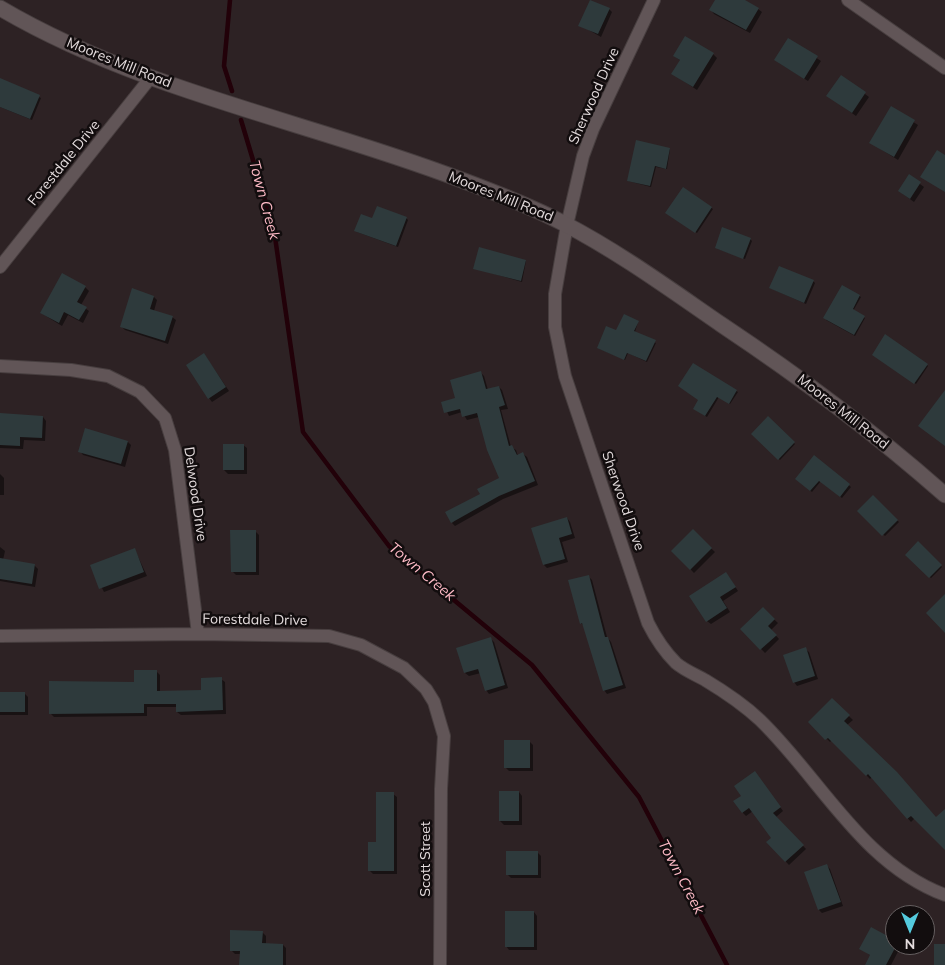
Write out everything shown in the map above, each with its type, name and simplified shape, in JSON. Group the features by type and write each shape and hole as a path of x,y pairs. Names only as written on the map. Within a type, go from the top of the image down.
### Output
{"street":[{"name":"Sherwood Drive","path":"654,0 593,129 583,156 567,225 555,294 555,327 565,376 648,623 655,638 677,664 736,698 761,721 875,851 907,878 945,895"},
{"path":"848,0 945,68"},
{"name":"Moores Mill Road","path":"0,8 84,51 151,77 457,178 538,210 637,267 771,358 853,418 945,495"},
{"name":"Forestdale Drive","path":"0,267 151,77"},
{"name":"Delwood Drive","path":"0,366 72,370 108,376 140,392 165,418 175,450 198,634"},
{"name":"Forestdale Drive","path":"0,636 198,634 329,636 376,651 404,668 426,689 434,702 444,736 444,753"},
{"name":"Scott Street","path":"440,965 441,790 444,753"}],"building":[{"path":"590,0 610,8 598,34 578,26"},
{"path":"715,0 745,0 759,8 746,30 709,10"},
{"path":"685,36 714,53 693,87 671,74 680,60 673,56"},
{"path":"788,38 818,56 804,79 774,60"},
{"path":"841,75 866,92 852,113 826,96"},
{"path":"0,78 40,95 30,119 0,107"},
{"path":"891,106 915,120 894,157 869,143"},
{"path":"636,140 670,148 666,169 655,166 650,186 627,181"},
{"path":"937,150 945,155 945,192 920,177"},
{"path":"909,174 921,182 910,199 898,191"},
{"path":"683,187 712,207 695,233 665,213"},
{"path":"377,206 407,217 396,246 354,231 361,214 372,218"},
{"path":"722,227 751,238 743,259 715,248"},
{"path":"479,247 526,260 521,281 473,269"},
{"path":"779,266 814,280 804,303 769,288"},
{"path":"62,273 86,286 77,302 87,307 79,320 64,312 59,323 40,313"},
{"path":"842,285 860,295 853,309 865,316 854,335 823,318"},
{"path":"132,288 154,296 150,309 173,316 165,341 120,327"},
{"path":"624,314 639,321 634,331 656,340 646,361 627,353 624,360 597,348 606,326 616,330"},
{"path":"885,334 928,364 914,384 872,355"},
{"path":"204,353 226,387 208,399 186,365"},
{"path":"693,363 737,390 729,404 717,397 705,416 693,409 698,400 678,386"},
{"path":"481,371 486,389 499,386 505,405 499,407 509,446 512,445 517,455 523,452 535,481 499,496 451,523 445,512 480,494 477,489 499,478 487,450 477,413 462,417 460,409 444,413 441,402 455,398 450,380"},
{"path":"945,390 945,446 918,426"},
{"path":"0,413 43,416 42,438 20,437 20,446 0,445"},
{"path":"768,416 795,442 778,460 751,434"},
{"path":"85,428 128,441 121,464 78,452"},
{"path":"223,444 244,444 244,470 223,470"},
{"path":"814,455 850,484 840,497 819,481 810,491 795,479"},
{"path":"873,495 898,520 882,536 857,511"},
{"path":"567,517 572,534 559,538 565,559 543,565 531,528"},
{"path":"693,529 712,548 690,570 671,551"},
{"path":"230,530 256,530 256,572 231,572"},
{"path":"918,541 942,565 929,578 905,555"},
{"path":"135,548 144,572 99,589 90,565"},
{"path":"0,558 35,564 32,584 0,579"},
{"path":"726,572 736,587 720,597 727,608 706,622 689,596"},
{"path":"589,575 605,637 608,637 623,685 603,691 582,623 580,624 568,580"},
{"path":"945,594 945,633 926,613"},
{"path":"763,607 775,619 768,626 777,635 760,650 740,629"},
{"path":"491,637 505,685 485,691 478,669 464,673 456,648"},
{"path":"806,647 815,676 793,683 783,655"},
{"path":"134,670 157,670 157,691 201,690 201,678 222,677 223,710 176,712 176,704 144,704 144,713 49,714 49,681 134,682"},
{"path":"0,692 25,692 25,712 0,712"},
{"path":"832,698 850,715 844,721 897,772 936,817 945,809 945,850 911,816 907,819 868,774 866,776 828,738 825,740 808,722"},
{"path":"504,740 530,740 530,768 504,768"},
{"path":"755,771 781,807 773,813 804,845 785,862 766,842 771,838 749,808 742,813 733,801 741,796 734,786"},
{"path":"499,791 519,791 519,821 499,821"},
{"path":"376,792 394,792 394,871 368,871 368,842 376,842"},
{"path":"506,851 538,851 538,875 506,875"},
{"path":"827,864 841,902 818,910 804,872"},
{"path":"505,911 534,911 534,947 505,947"},
{"path":"871,927 885,935 885,955 891,955 886,965 865,965 870,955 859,949"},
{"path":"230,930 263,931 262,943 283,944 283,965 239,965 240,951 230,951"},
{"path":"935,944 945,944 945,965 934,965"}],"waterway":[{"name":"Town Creek","path":"230,0 224,66 232,91"},
{"name":"Town Creek","path":"241,120 274,230 303,432 389,546 532,665 639,797 727,965"}]}
